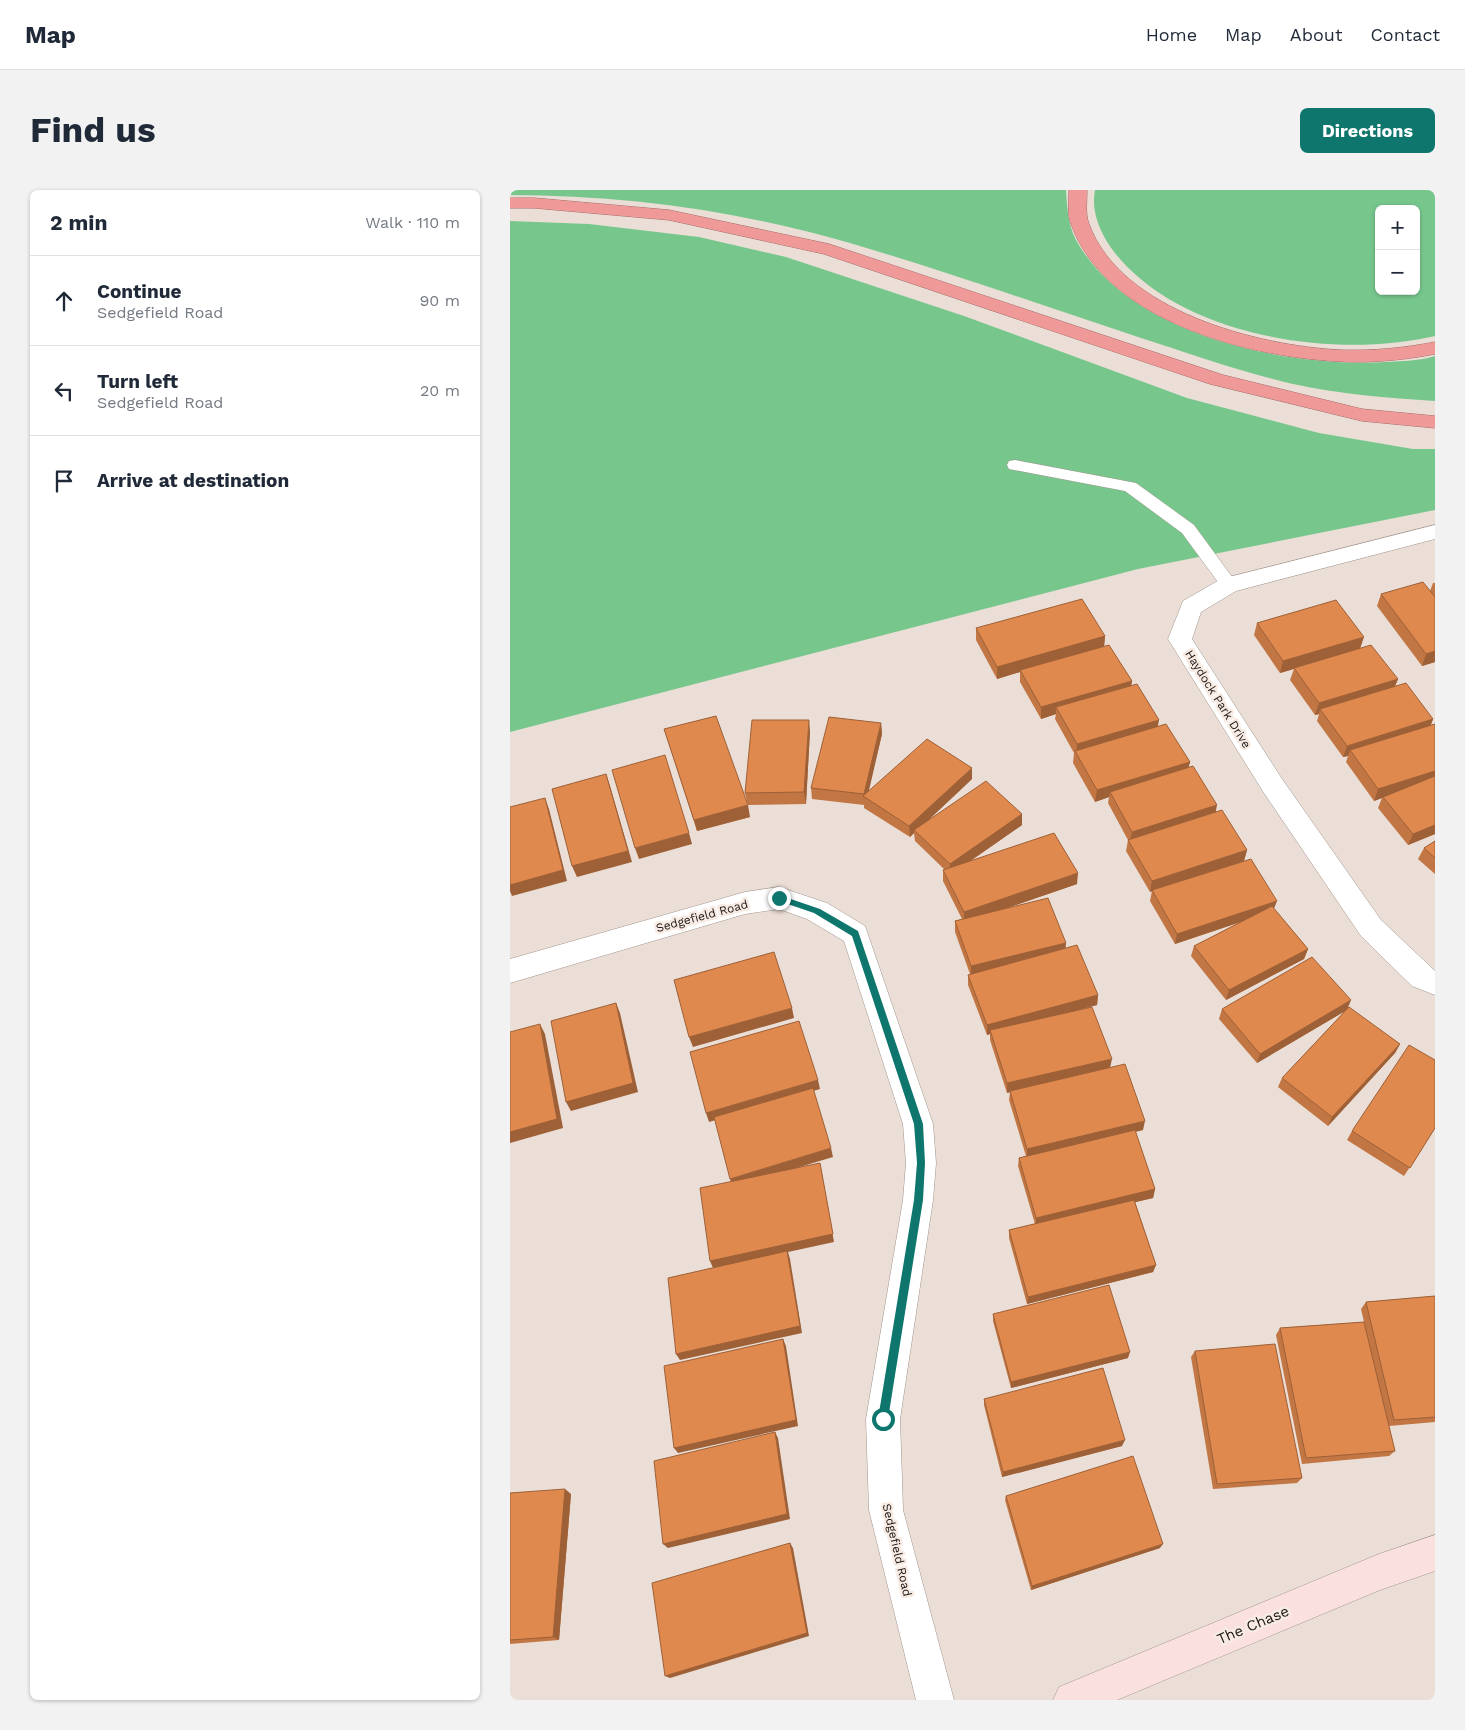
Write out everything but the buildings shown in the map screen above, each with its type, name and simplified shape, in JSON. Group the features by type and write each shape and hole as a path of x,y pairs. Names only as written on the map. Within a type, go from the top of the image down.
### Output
{"highway":[{"path":"1078,190 1080,223 1090,245 1106,266 1125,284 1150,302 1205,329 1279,349 1312,354 1371,356 1435,348"},
{"path":"510,203 669,215 829,250 1217,380 1362,415 1435,422"}],"street":[{"name":"Haydock Park Drive","path":"1435,532 1229,585 1191,607 1180,639 1273,786 1371,928 1422,978 1435,983"},
{"name":"Sedgefield Road","path":"510,970 745,902 779,898 817,911 855,934 918,1124 921,1163 918,1200 883,1419 886,1510 935,1700"},
{"name":"The Chase","path":"1072,1700 1379,1572 1435,1553"}],"lane":[{"path":"1014,466 1130,487 1188,529 1229,585"}],"green space":[{"path":"510,190 1066,190 1068,215 1075,238 1099,271 1131,299 1169,321 1212,339 1257,351 1302,359 1386,362 1417,360 1435,356 1435,401 1346,393 1274,379 1197,356 887,254 767,222 682,207 639,202 596,198 510,195"},
{"path":"1095,190 1435,190 1435,336 1396,343 1354,345 1310,343 1267,336 1224,324 1185,308 1149,286 1120,259 1109,244 1096,218"},
{"path":"510,221 589,224 699,237 786,257 964,316 1187,398 1319,433 1413,449 1435,449 1435,510 1138,569 510,732"}],"route":[{"path":"779,898 817,911 855,934 918,1124 921,1163 918,1200 883,1419"}]}
